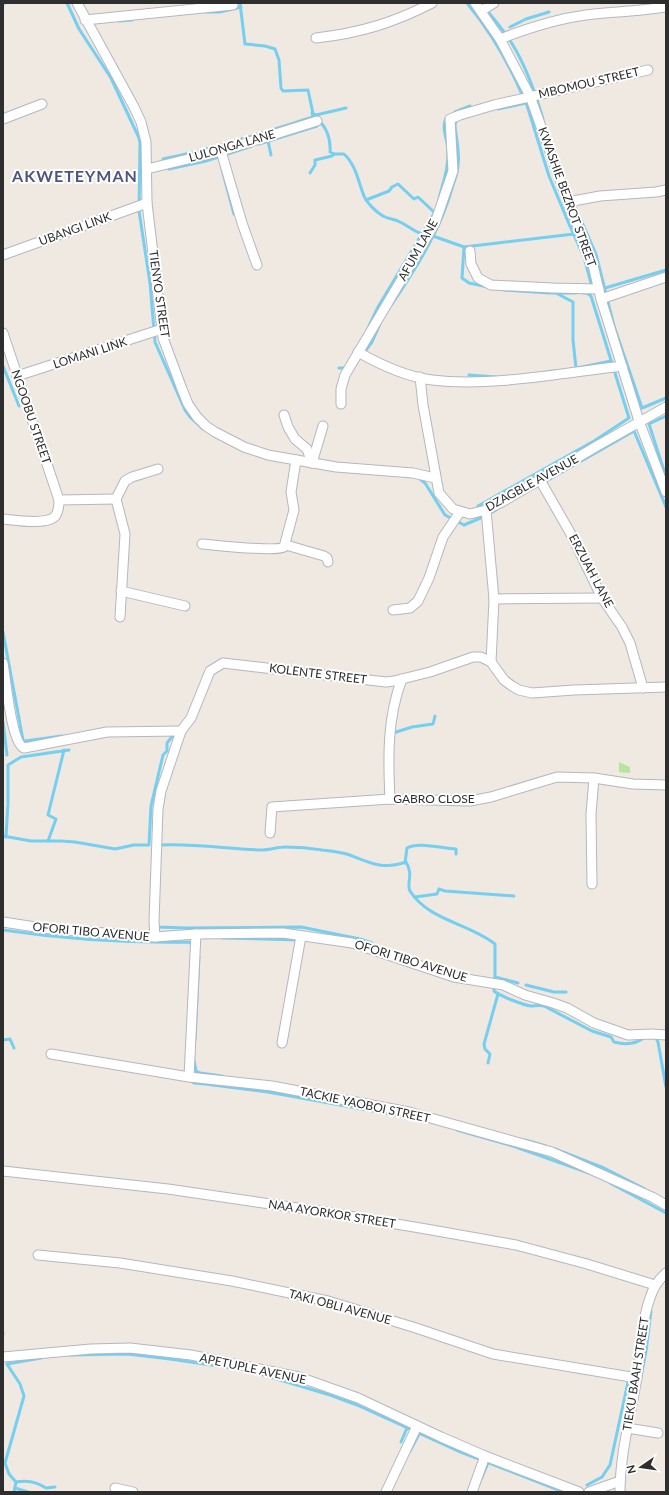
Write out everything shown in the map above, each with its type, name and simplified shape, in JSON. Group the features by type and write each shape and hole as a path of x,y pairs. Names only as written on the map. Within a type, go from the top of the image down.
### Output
{"street":[{"name":"TIENYO STREET","path":"77,3 141,122 146,142 147,203 162,329 174,371 188,404 196,417 210,429 244,447 268,455 336,467 413,473 435,478"},
{"path":"316,38 342,35 394,21 432,3"},
{"name":"KWASHIE BEZROT STREET","path":"475,3 500,39 530,96 568,202 592,261 601,299 639,421 666,492"},
{"path":"481,11 494,3"},
{"path":"85,20 233,5"},
{"path":"500,39 534,26 586,15 642,11 666,6"},
{"name":"MBOMOU STREET","path":"530,96 648,70"},
{"name":"AFUM LANE","path":"341,404 340,388 345,375 435,223 453,171 450,119 460,114 530,96"},
{"path":"3,119 42,104"},
{"name":"LULONGA LANE","path":"147,169 221,151 317,121"},
{"path":"221,151 240,216 257,265"},
{"path":"568,202 600,196 666,190"},
{"name":"UBANGI LINK","path":"3,255 147,203"},
{"path":"470,251 471,264 478,278 484,282 492,284 553,288 599,289"},
{"path":"601,299 666,277"},
{"name":"LOMANI LINK","path":"17,376 162,329"},
{"name":"NGOOBU STREET","path":"3,333 59,500"},
{"path":"358,352 377,363 420,377 458,381 506,380 622,366"},
{"path":"393,610 410,608 418,601 430,578 443,537 460,512 453,509 439,493 435,478 423,405 420,377"},
{"name":"DZAGBLE AVENUE","path":"460,512 470,514 486,510 540,480 639,421 666,407"},
{"path":"284,415 288,427 295,439 307,449 312,463"},
{"path":"312,463 323,426"},
{"path":"202,544 281,549 286,545 294,510 291,492 296,460"},
{"path":"120,617 125,534 116,499 125,481 132,477 158,469"},
{"name":"ERZUAH LANE","path":"540,480 572,536 602,598 622,627 630,643 643,688"},
{"path":"3,519 46,521 56,515 59,509 59,500 116,499"},
{"path":"486,510 494,599 491,662 504,680 512,686 532,693 666,687"},
{"path":"286,545 324,556 327,558 328,562"},
{"path":"121,591 185,606"},
{"path":"494,599 602,598"},
{"name":"KOLENTE STREET","path":"155,937 154,921 158,809 161,791 182,731 191,718 210,671 224,663 386,682 430,672 473,657 482,657 491,662"},
{"path":"3,663 14,732 21,747 28,749 107,732 182,731"},
{"path":"390,799 388,760 395,704 402,679"},
{"name":"GABRO CLOSE","path":"270,833 272,807 390,799 470,801 491,797 557,777 594,778 633,784 666,785"},
{"path":"592,884 591,819 594,778"},
{"name":"OFORI TIBO AVENUE","path":"3,922 42,928 155,937 196,934 283,934 352,943 444,974 494,984 553,1003 567,1008 589,1021 628,1035 666,1035"},
{"path":"189,1077 196,934"},
{"path":"282,1043 301,936"},
{"name":"TACKIE YAOBOI STREET","path":"51,1054 189,1077 272,1086 408,1112 552,1152 652,1197 666,1205"},
{"name":"NAA AYORKOR STREET","path":"3,1171 168,1189 325,1212 521,1246 655,1285"},
{"name":"TAKI OBLI AVENUE","path":"38,1255 120,1264 232,1280 328,1301 416,1328 493,1354 637,1378"},
{"name":"TIEKU BAAH STREET","path":"620,1492 627,1428 637,1378 646,1309 655,1285 666,1273"},
{"name":"APETUPLE AVENUE","path":"8,1356 91,1349 130,1348 191,1355 299,1377 358,1398 485,1456 578,1492"},
{"path":"386,1492 417,1426"},
{"path":"627,1428 658,1433"},
{"path":"472,1492 485,1456"},
{"path":"589,1492 620,1481"},
{"path":"116,1488 133,1492"}],"green space":[{"path":"619,762 630,767 630,773 619,772"}],"waterway":[{"path":"67,3 79,29 111,78 139,138 139,211 150,283 155,342 185,410 203,429"},
{"path":"240,3 245,44 265,46 275,49 279,60 281,88 283,91 308,90 314,118 318,120 325,128 329,137 330,152 334,154"},
{"path":"467,3 498,48 512,72 523,97"},
{"path":"481,3 504,32 521,60 530,80 543,119"},
{"path":"206,12 220,12 241,7"},
{"path":"510,27 526,19 549,12"},
{"path":"119,21 132,20"},
{"path":"526,102 549,176 584,257 591,283 589,288"},
{"path":"498,109 526,103"},
{"path":"455,112 470,106"},
{"path":"163,159 219,146 313,117 312,113 316,115 346,108"},
{"path":"439,199 448,162 448,146 444,129 447,117"},
{"path":"392,304 427,247 448,201 458,168 458,150 455,125 456,121 458,120"},
{"path":"259,144 317,126 317,124 319,124"},
{"path":"268,141 271,155"},
{"path":"169,169 206,161 252,146"},
{"path":"310,173 315,165 315,160 332,156 334,154 344,154 354,168 367,202 383,216 398,221 422,234"},
{"path":"222,169 234,214"},
{"path":"366,200 389,191 392,187 398,184 414,199 418,197 434,212"},
{"path":"573,202 596,254 614,326 642,408 666,398"},
{"path":"369,326 378,307 435,212"},
{"path":"464,247 574,234"},
{"path":"433,236 464,247 462,278 469,283 488,287"},
{"path":"605,288 666,270"},
{"path":"504,290 576,293"},
{"path":"556,293 573,302 573,340 576,368"},
{"path":"478,506 594,441 629,418 591,296 587,293 583,293"},
{"path":"363,354 372,342 380,324"},
{"path":"577,368 611,361"},
{"path":"3,366 19,406"},
{"path":"339,368 348,368"},
{"path":"469,375 496,377"},
{"path":"666,416 649,424 666,477"},
{"path":"534,488 634,431 666,507"},
{"path":"420,479 425,483 445,515 464,525 496,510"},
{"path":"3,632 23,740 62,736"},
{"path":"393,733 412,727 433,724 435,716"},
{"path":"3,722 7,755"},
{"path":"3,836 31,841 75,842 115,849 134,845 149,845 151,806 163,755 167,751 167,743 175,733"},
{"path":"48,841 56,819 48,815 64,750"},
{"path":"6,837 8,765 21,757 69,750"},
{"path":"160,845 185,845 261,850 283,847 300,847 343,853 370,863 383,865 406,862 410,875 409,889 418,901 438,915 485,937 495,944 494,991 506,998 523,1004 531,1006 544,1006 592,1031 611,1037 614,1042 630,1044 645,1037"},
{"path":"405,863 407,848 412,846 424,845 456,849 456,854"},
{"path":"415,897 437,894 439,889 445,891 514,896"},
{"path":"157,925 158,927 186,928 301,927 360,939 372,943"},
{"path":"3,930 96,940 188,942 191,943 192,947"},
{"path":"222,938 300,940"},
{"path":"195,1040 199,956"},
{"path":"495,977 518,983"},
{"path":"526,985 554,992 566,992"},
{"path":"488,1063 490,1054 485,1049 484,1044 498,994"},
{"path":"655,1036 658,1042 666,1087"},
{"path":"3,1040 10,1039 14,1048"},
{"path":"194,1060 196,1071 200,1073 222,1076"},
{"path":"190,1080 194,1083 268,1092 423,1120"},
{"path":"457,1130 513,1146 589,1173"},
{"path":"525,1140 546,1146"},
{"path":"555,1149 604,1168 645,1189"},
{"path":"610,1183 666,1213"},
{"path":"640,1382 651,1311"},
{"path":"70,1355 127,1354 238,1369"},
{"path":"7,1364 41,1358"},
{"path":"7,1364 20,1384 24,1396 5,1463 9,1474 16,1482 14,1492"},
{"path":"253,1372 330,1395 357,1405 458,1451 564,1492"},
{"path":"587,1485 602,1477 610,1465 628,1382"},
{"path":"401,1442 407,1428"},
{"path":"410,1451 419,1434"},
{"path":"479,1484 488,1463"},
{"path":"16,1482 32,1482 46,1488 55,1487"},
{"path":"15,1488 28,1492"}],"district":[{"name":"AKWETEYMAN","path":"75,176"}]}
